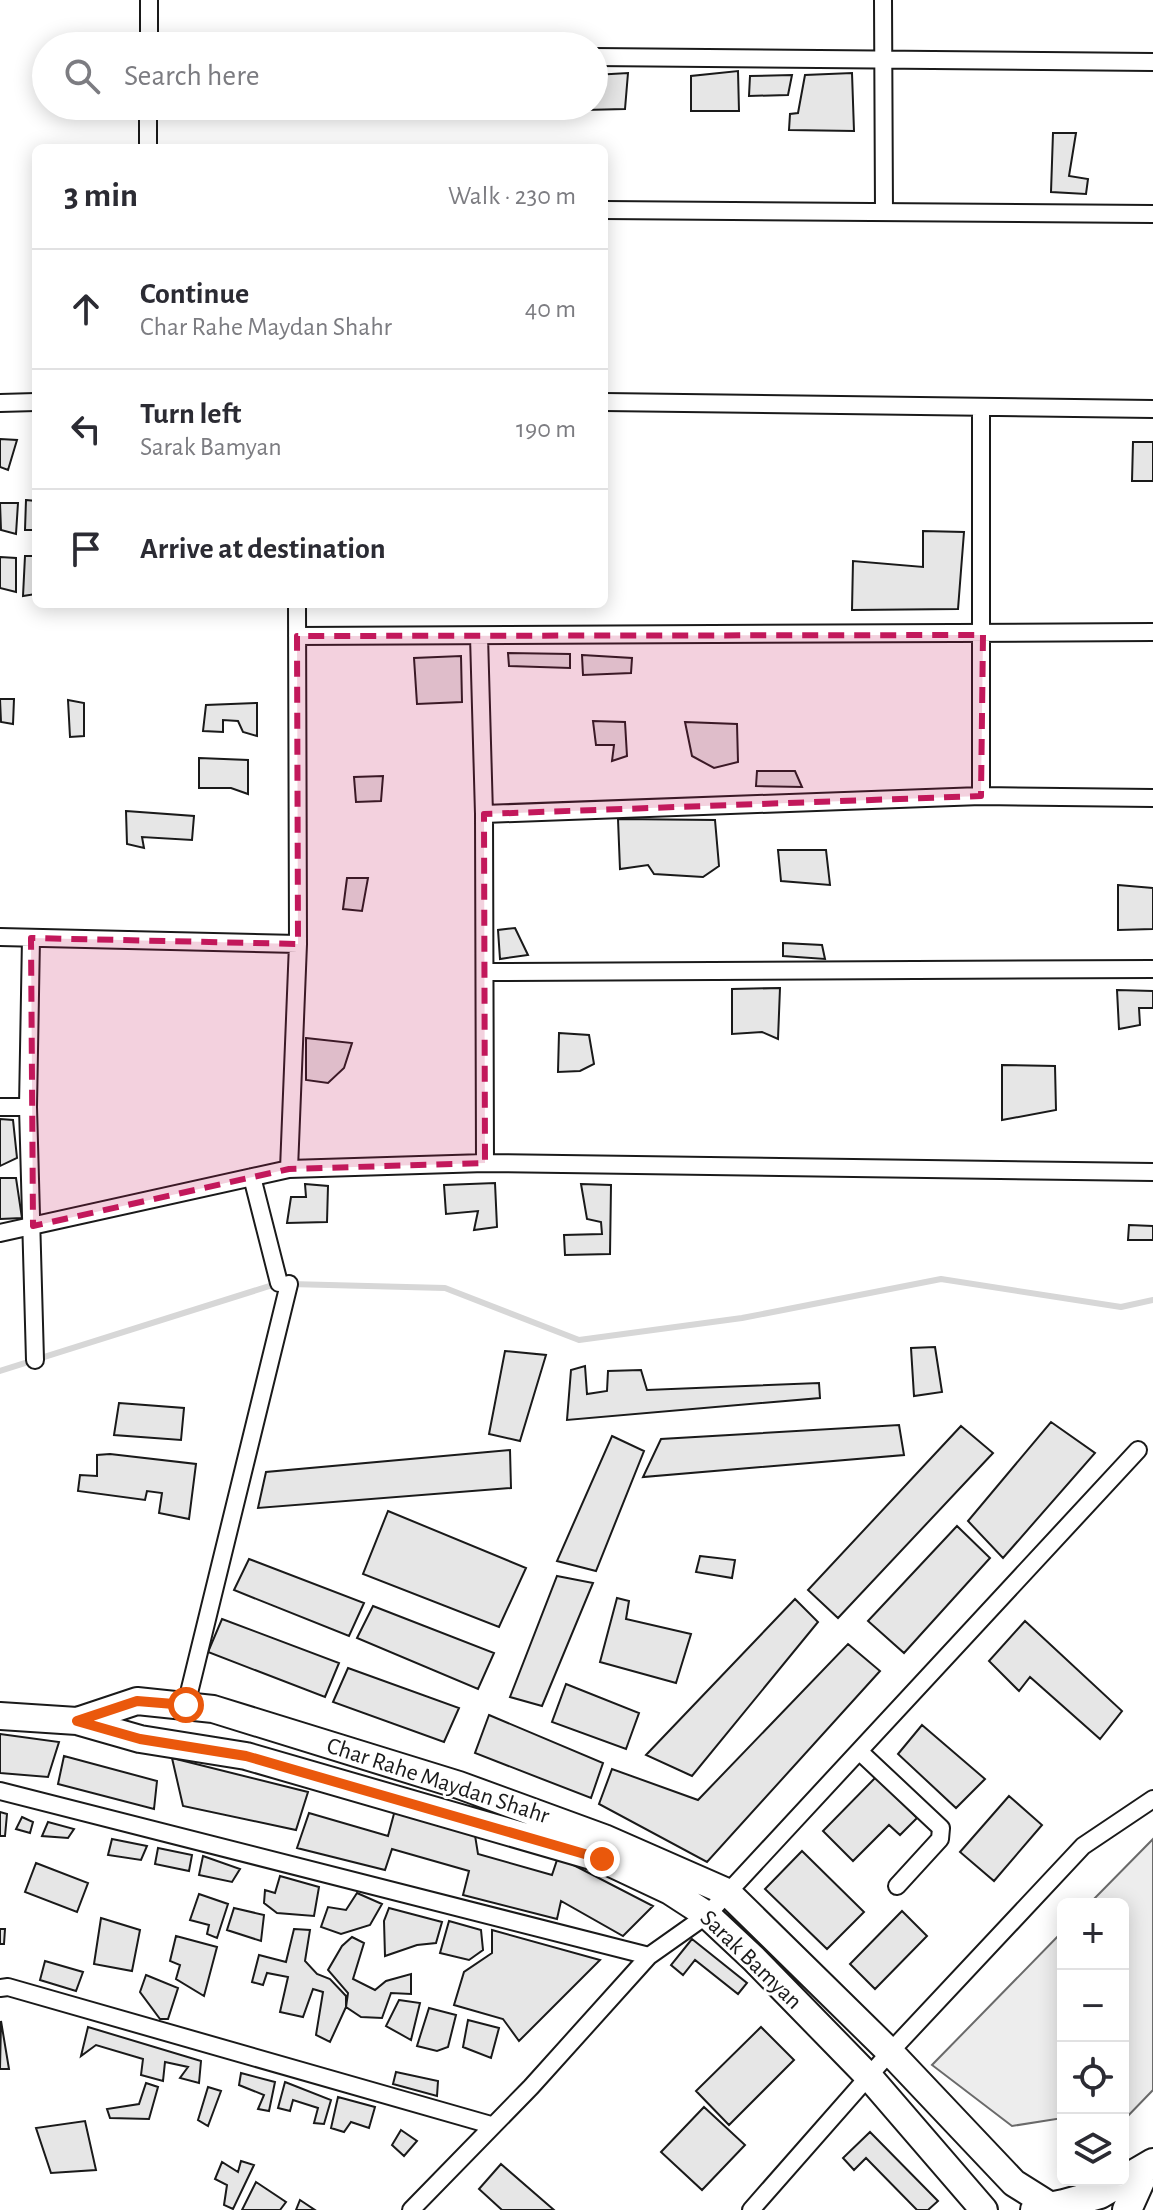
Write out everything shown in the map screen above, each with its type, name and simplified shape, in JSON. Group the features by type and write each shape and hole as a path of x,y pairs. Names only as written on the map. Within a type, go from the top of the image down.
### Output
{"highway":[{"path":"1058,2207 1100,2194 1149,2166"},
{"path":"1127,2210 1149,2166"}],"main road":[{"name":"Char Rahe Maydan Shahr","path":"77,1721 137,1701 213,1709 459,1785 604,1838 727,1892 890,2052 1014,2183 1058,2207"},
{"path":"0,1716 77,1721"},
{"name":"Sarak Bamyan","path":"77,1721 140,1739 246,1756 602,1859 670,1891 707,1915 871,2079 984,2210"}],"street":[{"path":"149,0 149,32"},
{"path":"883,0 884,212"},
{"path":"608,57 1153,62"},
{"path":"148,120 148,144"},
{"path":"608,210 1153,214"},
{"path":"0,403 32,402"},
{"path":"608,402 1153,409"},
{"path":"981,407 981,796"},
{"path":"289,1169 298,944 297,608"},
{"path":"297,636 1153,632"},
{"path":"479,636 484,814 485,1163"},
{"path":"484,814 981,796 1153,798"},
{"path":"0,937 298,944"},
{"path":"31,938 28,1107 35,1360"},
{"path":"485,972 1153,969"},
{"path":"0,1107 28,1107"},
{"path":"0,1233 289,1169 485,1163 1153,1172"},
{"path":"186,1705 284,1284 252,1177"},
{"path":"411,2210 649,1956 707,1915 1138,1450"},
{"path":"859,1751 941,1828 940,1839 897,1886"},
{"path":"0,1791 649,1956"},
{"path":"751,2210 871,2079 890,2052 1083,1846 1153,1799"},
{"path":"0,1988 8,1987 491,2125"}],"highlighted area":[{"path":"983,635 981,796 484,814 485,1163 289,1169 33,1226 31,938 298,944 297,636"}],"shaded area":[{"path":"1153,1839 1153,2090 1129,2115 1129,1898 1095,1898"},
{"path":"1057,1937 1057,2119 1012,2126 932,2065"}],"building":[{"path":"738,71 739,111 691,111 691,76"},
{"path":"628,73 625,109 608,109 608,74"},
{"path":"852,73 854,131 789,130 790,114 798,113 805,75"},
{"path":"792,75 788,95 749,96 750,76"},
{"path":"1053,133 1076,133 1069,176 1088,179 1086,194 1051,192"},
{"path":"0,439 17,440 8,470 0,467"},
{"path":"1133,442 1153,442 1153,481 1132,481"},
{"path":"26,500 32,501 32,530 25,530"},
{"path":"0,503 18,503 16,534 1,530"},
{"path":"923,531 964,532 958,609 852,610 853,561 923,567"},
{"path":"25,556 32,556 32,595 23,596"},
{"path":"0,557 16,558 16,592 0,588"},
{"path":"508,653 570,654 570,668 509,666"},
{"path":"582,655 632,658 631,673 583,675"},
{"path":"461,656 462,702 417,704 414,658"},
{"path":"0,699 14,699 13,724 1,722"},
{"path":"68,700 84,703 84,736 70,737"},
{"path":"257,703 257,736 243,732 238,721 223,720 223,732 203,731 206,705"},
{"path":"593,721 625,722 627,756 612,761 614,745 596,745"},
{"path":"685,722 737,724 738,762 714,768 692,756"},
{"path":"199,758 248,760 248,794 231,788 199,788"},
{"path":"757,771 795,771 802,787 756,786"},
{"path":"383,776 381,801 356,802 354,777"},
{"path":"126,811 194,816 192,840 142,837 144,848 127,844"},
{"path":"618,819 715,820 719,866 703,877 654,874 648,865 620,869"},
{"path":"778,850 826,850 830,885 781,881"},
{"path":"347,878 368,878 362,911 343,909"},
{"path":"1118,885 1153,888 1153,929 1118,930"},
{"path":"515,928 528,955 500,959 498,930"},
{"path":"783,943 822,945 825,959 783,956"},
{"path":"780,988 778,1039 762,1032 732,1034 732,989"},
{"path":"1117,990 1153,991 1153,1008 1139,1008 1140,1025 1119,1029"},
{"path":"559,1033 589,1035 594,1064 580,1071 558,1072"},
{"path":"306,1038 352,1043 344,1068 328,1083 306,1080"},
{"path":"1002,1065 1055,1066 1056,1110 1002,1120"},
{"path":"0,1119 13,1120 17,1158 0,1166"},
{"path":"0,1178 16,1178 22,1218 0,1219"},
{"path":"495,1183 497,1227 474,1230 478,1211 446,1214 444,1185"},
{"path":"305,1184 328,1186 327,1222 287,1223 291,1197 306,1197"},
{"path":"581,1184 611,1185 610,1254 565,1255 564,1235 602,1234 601,1222 587,1219"},
{"path":"1129,1225 1153,1226 1153,1240 1128,1240"},
{"path":"935,1347 942,1392 914,1396 911,1348"},
{"path":"505,1351 546,1355 520,1441 489,1434"},
{"path":"585,1366 587,1394 607,1391 608,1371 641,1370 647,1390 819,1383 820,1398 567,1420 571,1370"},
{"path":"119,1403 184,1408 181,1440 114,1435"},
{"path":"1051,1422 1095,1453 1003,1558 968,1521"},
{"path":"899,1425 904,1455 643,1477 661,1439"},
{"path":"961,1426 993,1453 838,1618 808,1590"},
{"path":"612,1436 644,1451 596,1571 557,1561"},
{"path":"510,1450 511,1488 258,1508 266,1472"},
{"path":"97,1455 196,1464 189,1519 159,1513 162,1493 147,1491 145,1500 78,1491 80,1475 97,1476"},
{"path":"388,1511 526,1568 499,1627 363,1574"},
{"path":"957,1526 990,1558 904,1653 868,1621"},
{"path":"700,1556 735,1560 732,1578 696,1572"},
{"path":"249,1559 364,1603 349,1636 234,1590"},
{"path":"557,1576 593,1583 542,1706 510,1697"},
{"path":"617,1598 629,1601 626,1619 691,1634 676,1683 600,1662"},
{"path":"795,1599 818,1622 692,1776 646,1755"},
{"path":"373,1606 494,1653 478,1689 357,1638"},
{"path":"222,1619 339,1663 325,1697 208,1652"},
{"path":"1025,1621 1122,1711 1100,1739 1030,1677 1019,1691 989,1661"},
{"path":"848,1644 880,1671 707,1862 599,1804 612,1769 698,1800"},
{"path":"348,1668 459,1708 444,1742 333,1702"},
{"path":"566,1684 639,1713 626,1749 552,1722"},
{"path":"489,1715 603,1763 591,1798 475,1753"},
{"path":"922,1725 985,1779 956,1808 898,1754"},
{"path":"0,1734 59,1742 48,1777 0,1773"},
{"path":"64,1756 157,1781 154,1809 58,1784"},
{"path":"172,1758 308,1792 296,1830 183,1806"},
{"path":"876,1777 917,1818 900,1835 889,1825 853,1861 823,1831"},
{"path":"1009,1796 1042,1825 994,1881 960,1852"},
{"path":"395,1810 474,1829 478,1854 552,1875 558,1857 653,1906 623,1936 561,1901 557,1919 463,1895 469,1871 392,1849 385,1870 297,1848 309,1813 388,1836"},
{"path":"0,1812 7,1814 5,1836 0,1836"},
{"path":"22,1817 33,1822 30,1833 16,1829"},
{"path":"48,1822 74,1829 68,1838 42,1836"},
{"path":"112,1839 147,1846 141,1860 108,1855"},
{"path":"158,1848 192,1855 189,1871 155,1864"},
{"path":"802,1851 864,1912 827,1949 765,1889"},
{"path":"203,1856 240,1869 232,1882 199,1875"},
{"path":"36,1863 88,1883 77,1912 25,1892"},
{"path":"280,1876 319,1887 314,1916 277,1913 264,1903 265,1890 275,1893"},
{"path":"357,1893 382,1904 370,1925 341,1934 321,1927 328,1907 346,1910"},
{"path":"199,1894 228,1904 217,1938 207,1934 209,1925 190,1920"},
{"path":"234,1908 264,1915 261,1941 227,1930"},
{"path":"389,1908 442,1922 436,1943 417,1945 385,1956 384,1921"},
{"path":"902,1911 927,1936 875,1989 850,1964"},
{"path":"101,1918 140,1930 132,1971 94,1964"},
{"path":"449,1921 481,1930 483,1950 469,1960 440,1953"},
{"path":"0,1929 5,1929 4,1944 0,1944"},
{"path":"294,1929 310,1930 305,1961 317,1974 330,1979 346,1996 346,2007 330,2042 316,2035 323,1992 313,1989 303,2017 280,2012 288,1977 267,1973 263,1985 252,1982 259,1955 286,1962"},
{"path":"492,1930 600,1960 519,2041 503,2019 454,2005 464,1972 492,1953"},
{"path":"176,1936 217,1947 204,1996 176,1979 180,1965 170,1961"},
{"path":"352,1937 364,1943 353,1979 375,1990 386,1981 411,1974 411,1994 391,1993 382,2018 361,2017 346,2007 348,1993 328,1970 342,1946"},
{"path":"692,1939 747,1983 738,1994 695,1960 683,1975 671,1965"},
{"path":"45,1961 83,1972 76,1991 40,1980"},
{"path":"146,1975 178,1988 168,2019 160,2019 140,1992"},
{"path":"399,2000 420,2003 411,2040 386,2026"},
{"path":"429,2008 456,2015 448,2047 437,2051 417,2046"},
{"path":"468,2020 499,2028 491,2058 463,2047"},
{"path":"1,2021 9,2069 0,2069"},
{"path":"88,2027 201,2061 199,2083 180,2078 188,2067 165,2062 163,2081 141,2075 143,2059 96,2045 81,2056"},
{"path":"761,2027 794,2060 729,2125 696,2091"},
{"path":"396,2072 438,2081 437,2096 393,2084"},
{"path":"241,2073 275,2082 269,2111 258,2109 264,2095 239,2085"},
{"path":"285,2082 331,2100 324,2124 314,2123 318,2108 293,2100 290,2111 278,2108"},
{"path":"146,2083 158,2087 149,2119 110,2118 107,2109 139,2104"},
{"path":"208,2087 221,2091 208,2126 198,2120"},
{"path":"338,2097 375,2107 369,2128 351,2122 344,2132 331,2128"},
{"path":"704,2107 745,2145 702,2190 661,2152"},
{"path":"85,2121 96,2170 51,2173 36,2128"},
{"path":"401,2130 417,2141 404,2156 392,2145"},
{"path":"870,2132 938,2201 928,2210 917,2210 866,2158 854,2170 843,2158"},
{"path":"241,2161 254,2165 233,2209 224,2205 227,2185 215,2179 222,2162 238,2172"},
{"path":"501,2164 554,2210 502,2210 479,2189"},
{"path":"256,2182 286,2202 280,2210 242,2210"},
{"path":"300,2200 315,2210 296,2210"}],"waterway":[{"path":"290,1284 445,1288 579,1340 742,1318 941,1279 1121,1307 1153,1300"},
{"path":"0,1371 279,1283"}],"route":[{"path":"186,1705 137,1701 77,1721 140,1739 187,1744 246,1756 602,1859"}]}
